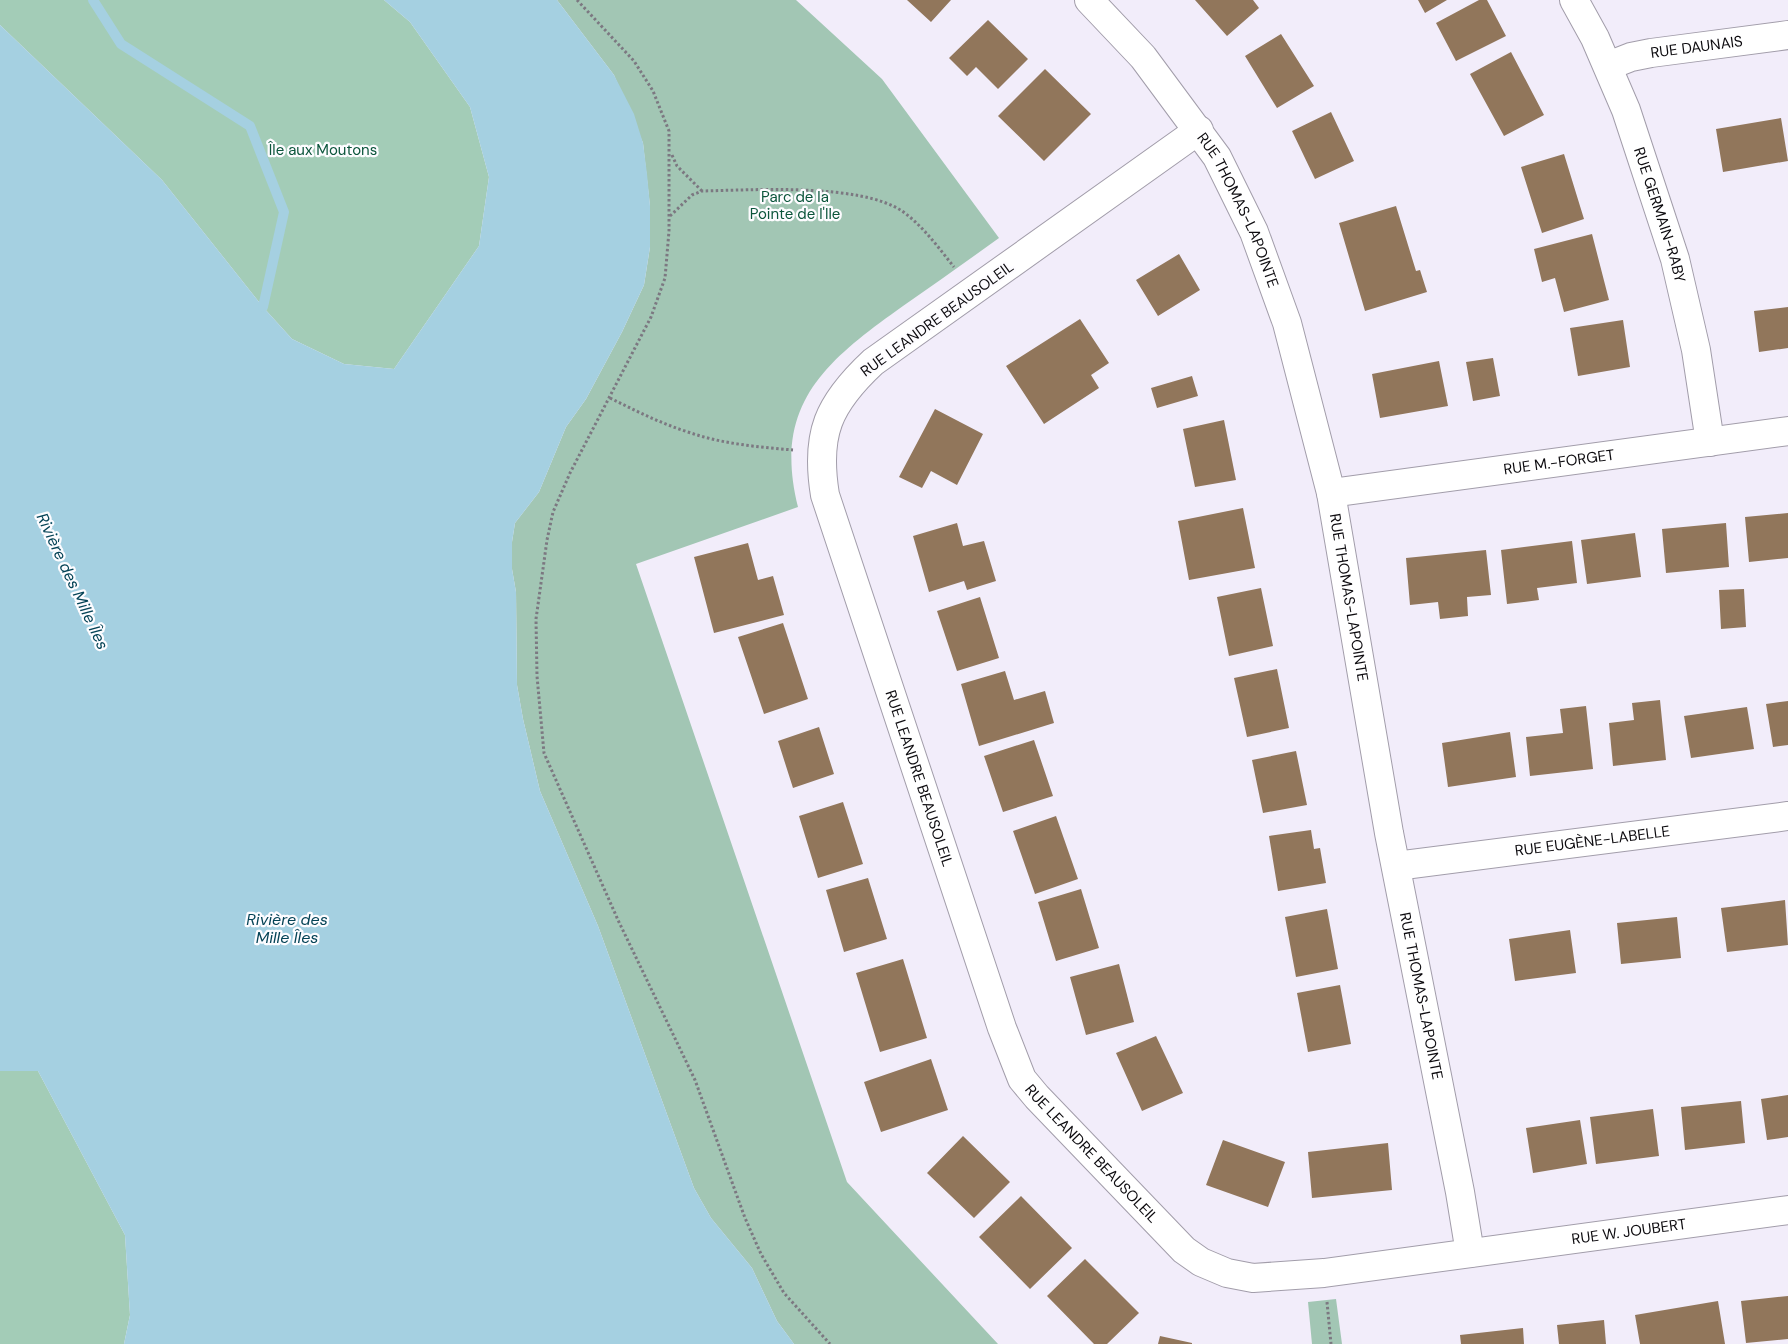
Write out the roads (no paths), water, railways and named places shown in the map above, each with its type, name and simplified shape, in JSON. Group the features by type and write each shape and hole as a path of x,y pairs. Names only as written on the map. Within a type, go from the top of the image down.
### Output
{"street":[{"name":"RUE THOMAS-LAPOINTE","path":"1088,0 1143,57 1199,130 1217,157 1254,232 1270,274 1301,373 1331,493 1396,866 1460,1192 1470,1253"},
{"name":"RUE GERMAIN-RABY","path":"1574,0 1608,66 1642,158 1675,259 1694,341 1710,442"},
{"name":"RUE DAUNAIS","path":"1608,66 1651,53 1788,35"},
{"name":"RUE LEANDRE BEAUSOLEIL","path":"1199,130 873,362 852,381 838,400 822,443 822,472 825,495 1002,1028 1022,1079 1037,1097 1167,1235 1201,1262 1227,1273 1253,1278 1285,1277 1470,1253"},
{"name":"RUE M.-FORGET","path":"1331,493 1788,432"},
{"name":"RUE EUGÈNE-LABELLE","path":"1396,866 1788,816"},
{"name":"RUE W. JOUBERT","path":"1470,1253 1788,1210"}],"water":[{"name":"Rivière des Mille Îles","path":"384,0 557,0 614,75 634,114 643,143 650,206 650,247 644,285 622,332 586,399 566,427 539,492 515,523 512,542 512,569 516,592 517,685 540,791 598,926 694,1188 711,1218 752,1268 777,1321 794,1344 124,1344 130,1315 125,1235 38,1071 0,1071 0,25 162,180 263,307 292,339 344,364 394,369 479,246 489,177 470,107 410,22"}],"waterway":[{"path":"93,0 121,44 250,126 284,212 263,307"}],"park label":[{"name":"Île aux Moutons","path":"323,150"},
{"name":"Parc de la Pointe de l'Ile","path":"795,206"}]}
